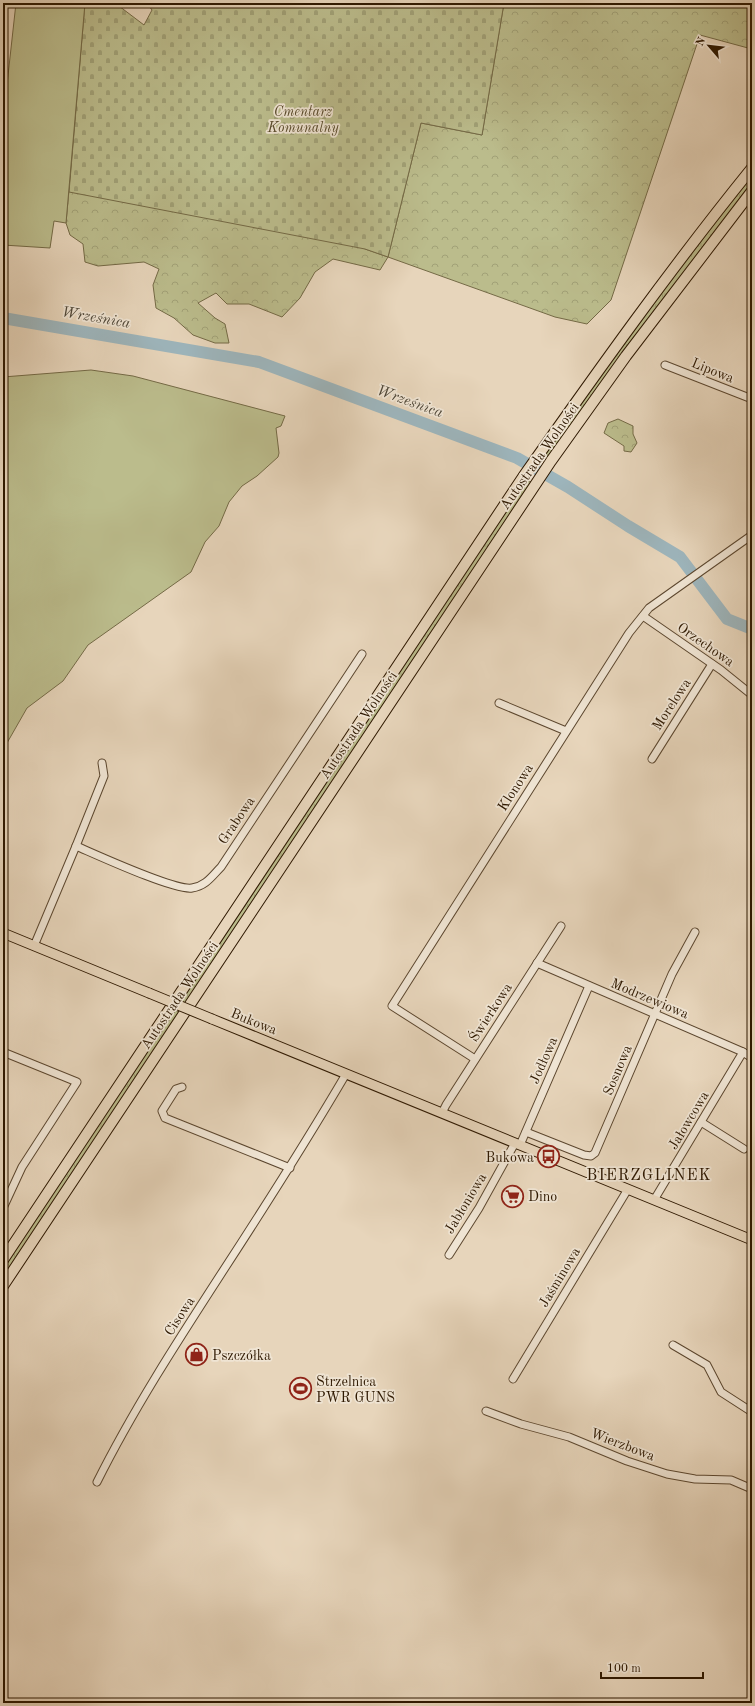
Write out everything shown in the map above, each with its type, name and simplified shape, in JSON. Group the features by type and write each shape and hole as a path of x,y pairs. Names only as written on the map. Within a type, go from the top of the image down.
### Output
{"highway":[{"name":"Autostrada Wolności","path":"3,1260 523,477 633,323 752,168"},
{"name":"Autostrada Wolności","path":"3,1286 551,461 626,356 752,191"}],"main road":[{"path":"3,933 34,946"},
{"name":"Bukowa","path":"34,946 752,1240"}],"street":[{"name":"Lipowa","path":"665,365 752,399"},
{"name":"Klonowa","path":"475,1059 392,1006 629,633 649,608 752,535"},
{"name":"Orzechowa","path":"643,616 712,664 752,695"},
{"name":"Grabowa","path":"76,846 174,885 191,888 206,884 221,867 362,654"},
{"name":"Morelowa","path":"652,759 712,664"},
{"path":"499,703 566,731"},
{"path":"34,946 104,776 102,763"},
{"name":"Świerkowa","path":"442,1113 561,926"},
{"name":"Sosnowa","path":"526,1132 584,1155 591,1156 595,1153 672,974 695,932"},
{"name":"Modrzewiowa","path":"537,963 743,1052 752,1058"},
{"name":"Jodłowa","path":"518,1144 526,1132 589,986"},
{"path":"3,1052 77,1082 22,1167 3,1208"},
{"name":"Jałowcowa","path":"654,1200 743,1052"},
{"name":"Cisowa","path":"97,1482 118,1439 174,1346 290,1168 346,1074"},
{"path":"182,1087 176,1090 162,1111 165,1118 290,1168"},
{"path":"702,1122 744,1149"},
{"name":"Jabłoniowa","path":"449,1256 518,1144"},
{"name":"Jaśminowa","path":"513,1379 628,1189"},
{"path":"673,1345 706,1365 721,1392 752,1412"},
{"name":"Wierzbowa","path":"486,1411 521,1424 569,1437 627,1461 667,1474 695,1479 730,1480 752,1489"}],"green space":[{"path":"16,3 85,3 66,223 54,221 50,248 3,245 3,121"},
{"name":"Cmentarz Komunalny","path":"85,3 115,3 144,25 152,10 149,6 155,3 504,3 482,135 421,123 388,257 365,249 69,192"},
{"path":"504,3 752,3 752,32 748,48 700,35 611,300 587,324 555,317 388,257 421,123 482,135"},
{"path":"81,57 365,249 388,257 380,270 333,259 315,272 300,298 282,317 249,304 227,304 216,293 198,303 215,318 225,324 229,343 215,343 193,335 174,318 156,308 153,285 159,269 144,262 98,266 85,262 83,244 70,235 66,223"},
{"path":"752,175 752,185 548,459 543,456 647,310"},
{"path":"91,370 133,376 285,416 281,426 276,428 279,453 278,457 257,476 242,486 229,502 219,526 205,542 191,572 88,645 63,681 27,708 3,750 3,377"},
{"path":"618,419 633,426 633,434 637,443 631,452 624,451 624,446 604,433 608,423"},
{"path":"527,480 531,482 186,1003 180,1000"},
{"path":"174,1010 179,1012 3,1278 3,1268"}],"waterway":[{"name":"Wrześnica","path":"3,318 259,362 517,458 568,487 628,526 680,557 727,619 752,629"}],"place":[{"name":"Bukowa","path":"549,1157"},
{"name":"Dino","path":"513,1196"},
{"name":"Pszczółka","path":"196,1355"},
{"name":"Strzelnica PWR GUNS","path":"300,1389"}],"district":[{"name":"BIERZGLINEK","path":"649,1174"}]}
